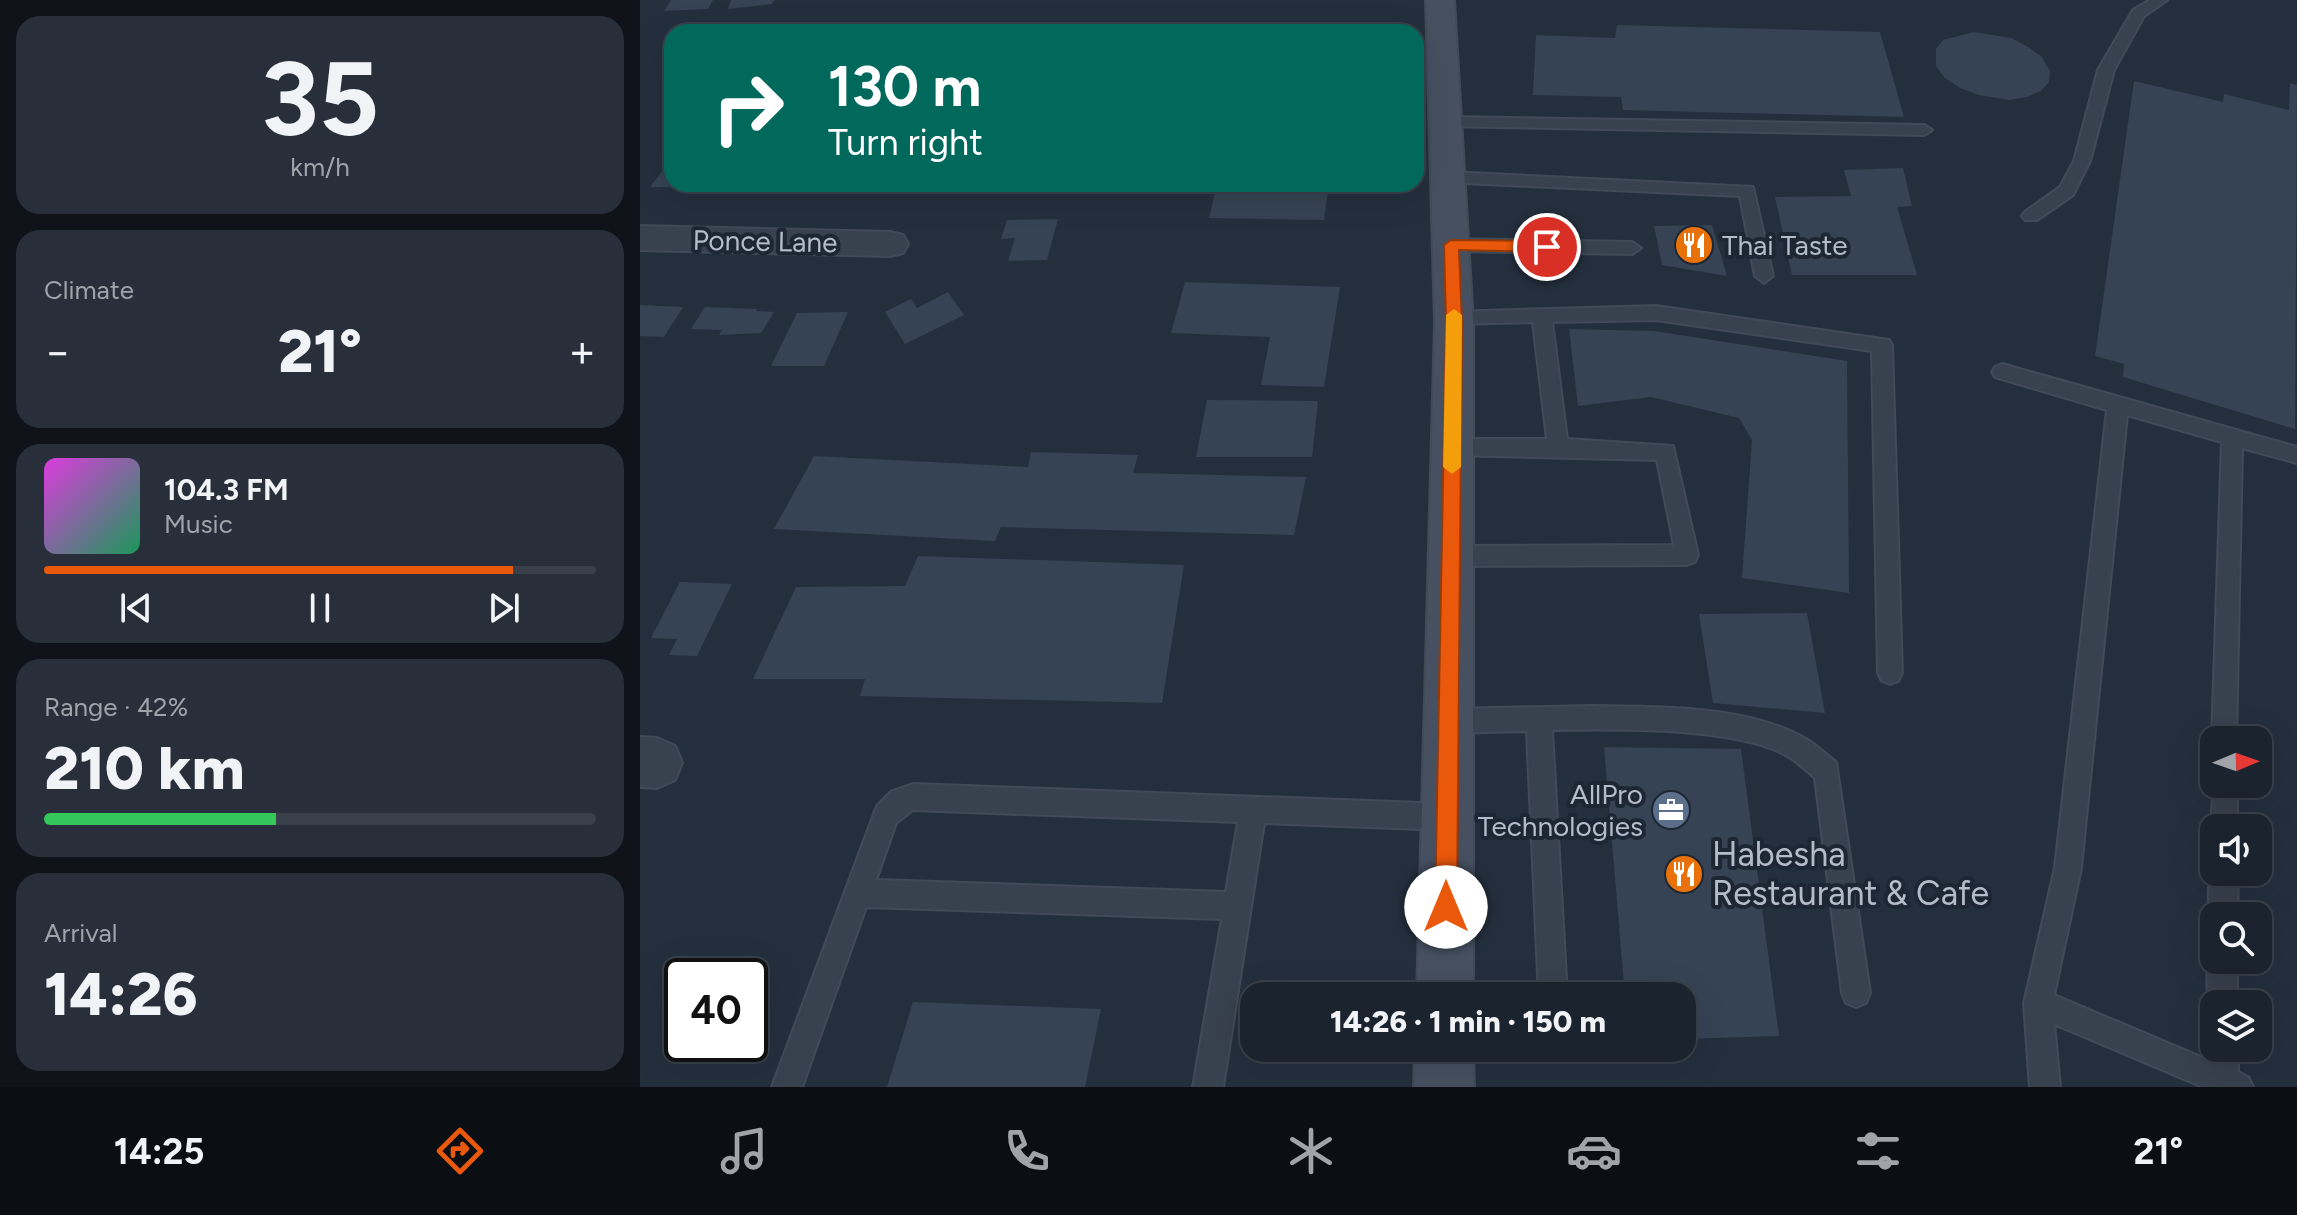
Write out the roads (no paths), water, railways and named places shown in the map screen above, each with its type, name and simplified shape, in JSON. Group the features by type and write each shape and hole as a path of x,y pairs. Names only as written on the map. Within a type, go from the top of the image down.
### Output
{"street":[{"path":"1440,0 1454,317 1445,982"},
{"name":"Ponce Lane","path":"640,238 890,244"},
{"path":"1444,1062 1444,1087"}],"lane":[{"path":"2031,216 2067,191 2082,161 2106,70 2138,13 2160,0"},
{"path":"1446,122 1924,130"},
{"path":"1449,178 1747,191 1764,276"},
{"path":"1451,245 1632,248"},
{"path":"1454,317 1656,313 1882,345 1890,673"},
{"path":"1542,315 1558,447"},
{"path":"2002,372 2297,455"},
{"path":"2045,1087 2038,1003 2068,868 2118,405"},
{"path":"2224,726 2232,436"},
{"path":"1451,556 1687,555 1666,452 1558,447 1452,447"},
{"path":"1448,721 1667,720 1737,728 1788,742 1814,755 1827,771 1856,993"},
{"path":"1539,721 1552,982"},
{"path":"787,1087 886,815 900,801 913,797 1447,817"},
{"path":"1208,1087 1253,810"},
{"path":"857,893 1238,906"},
{"path":"2038,1003 2228,1085"},
{"path":"2225,1062 2228,1085"}],"place":[{"name":"Thai Taste","path":"1694,245"},
{"name":"AllPro Technologies","path":"1671,810"},
{"name":"Habesha Restaurant & Cafe","path":"1684,874"}]}
